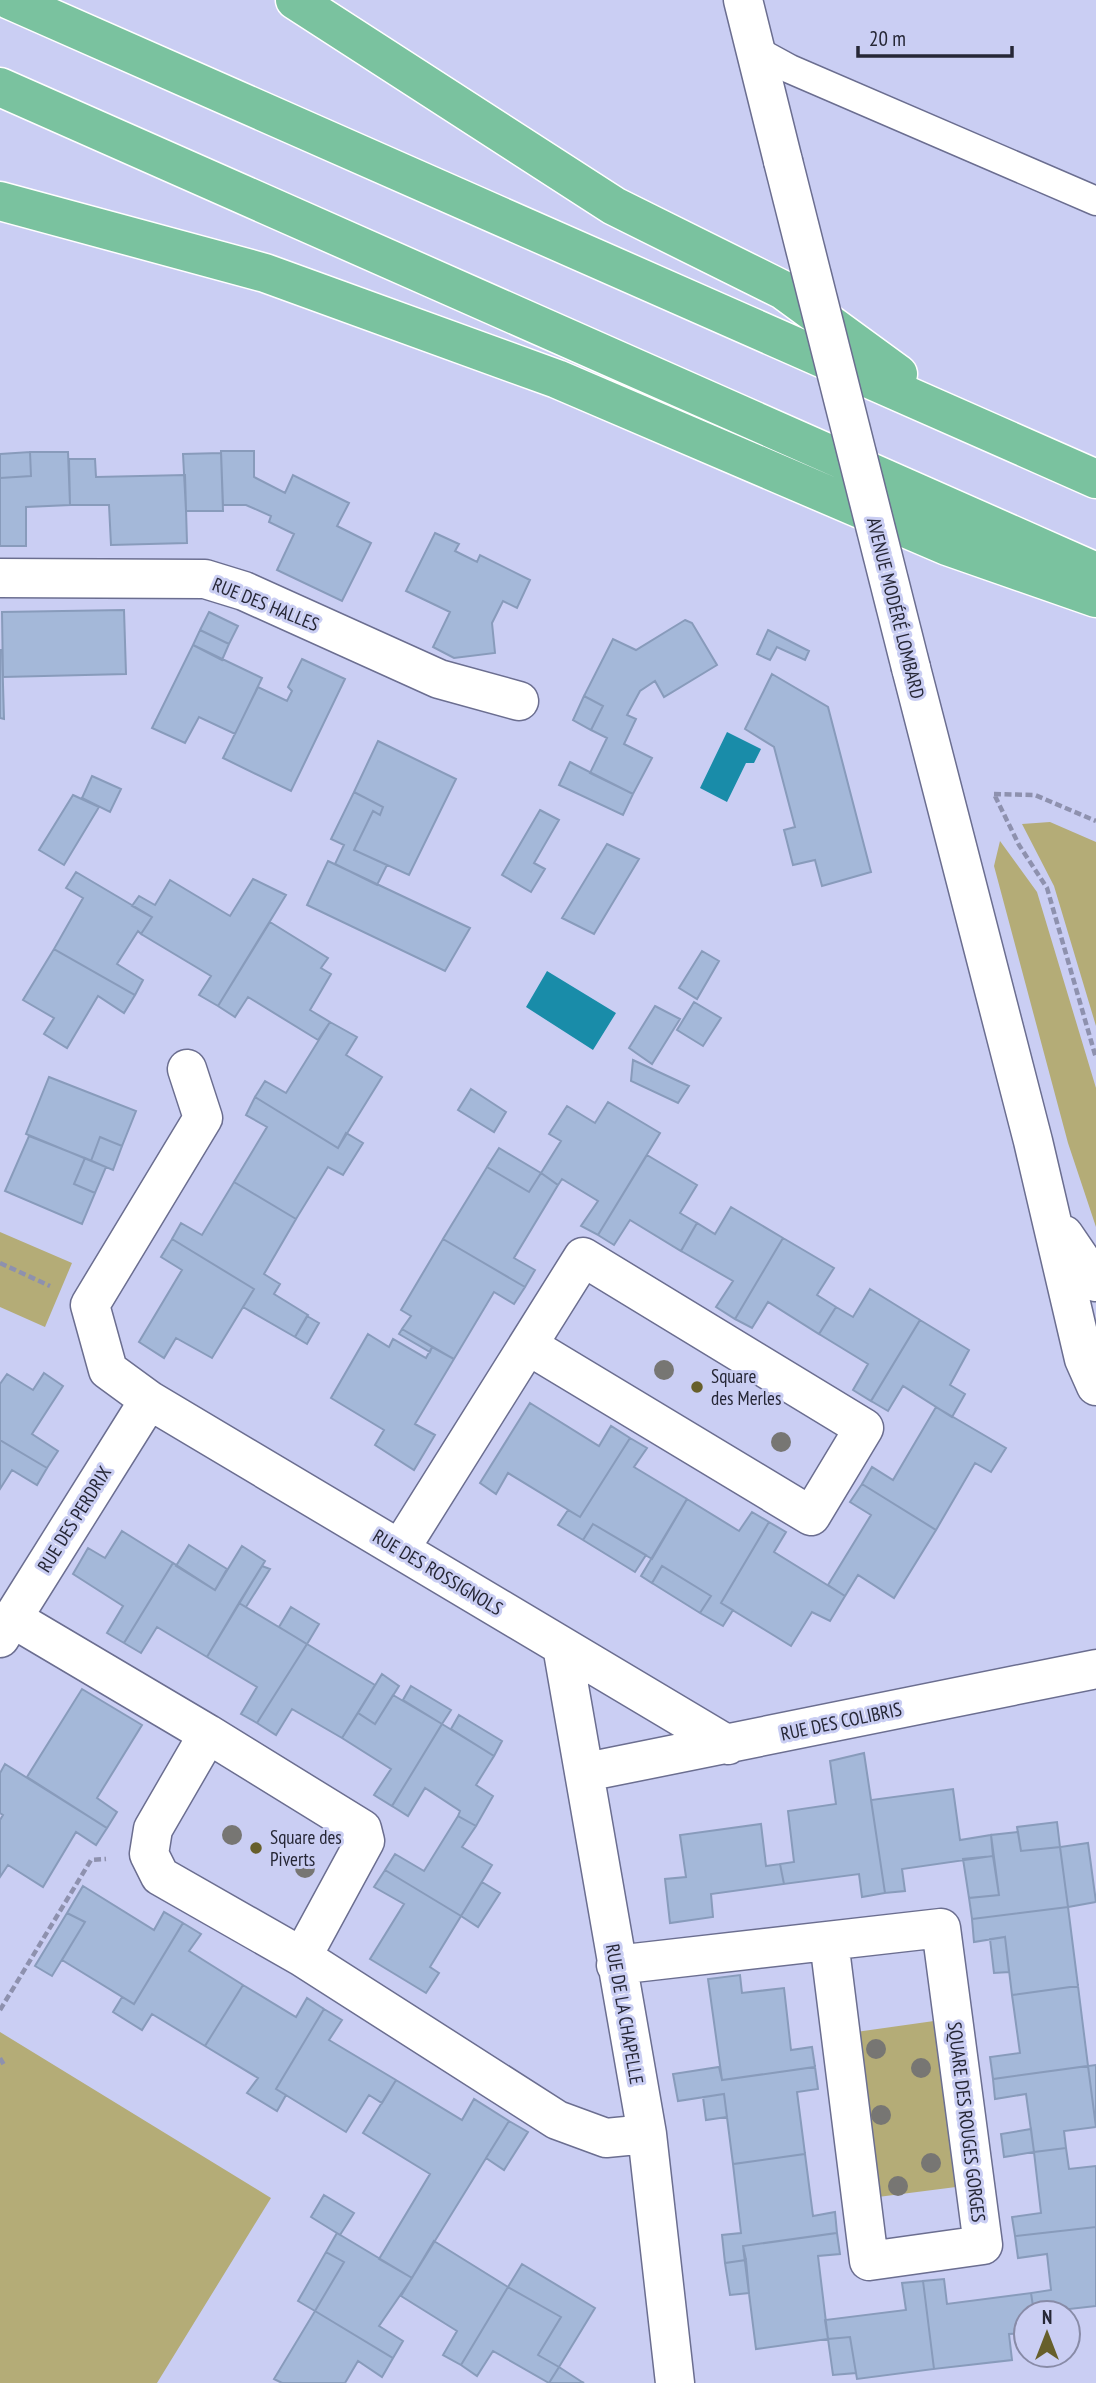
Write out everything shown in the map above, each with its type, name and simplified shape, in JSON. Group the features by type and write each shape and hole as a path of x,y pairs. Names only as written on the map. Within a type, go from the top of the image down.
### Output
{"highway":[{"path":"10,0 1096,479"},
{"path":"295,0 614,206 783,290 959,418"},
{"path":"0,87 1096,572"},
{"path":"0,201 265,273 557,379 947,547 1096,598"}],"street":[{"name":"AVENUE MODÉRÉ LOMBARD","path":"743,0 1051,1215 1084,1359 1096,1386"},
{"name":"RUE DES HALLES","path":"0,578 205,579 244,591 439,679 519,701"},
{"name":"RUE DES ROSSIGNOLS","path":"187,1069 203,1118 90,1305 108,1370 149,1399 728,1745"},
{"name":"AVENUE MODÉRÉ LOMBARD","path":"1051,1215 1096,1282"},
{"path":"400,1549 583,1257 864,1428 811,1516 529,1346"},
{"name":"RUE DES PERDRIX","path":"6,1628 149,1399"},
{"path":"6,1628 208,1734 362,1829 365,1842 302,1957"},
{"name":"RUE DE LA CHAPELLE","path":"562,1646 647,2134 675,2383"},
{"name":"RUE DES COLIBRIS","path":"586,1772 1096,1669"},
{"path":"208,1734 153,1829 149,1854 160,1876 302,1957 557,2120 606,2138 647,2134"},
{"name":"SQUARE DES ROUGES GORGES","path":"616,1965 942,1928 983,2245 869,2261 829,1941"}],"lane":[{"path":"755,50 790,69 1096,201"}],"path":[{"path":"994,794 1019,845 1047,888 1096,1058"},
{"path":"947,801 994,794 1035,795 1096,821"},
{"path":"0,2010 91,1860 149,1854"},
{"path":"0,2058 4,2065"}],"shaded area":[{"path":"1050,822 1096,842 1096,1026 1054,886 1022,824"},
{"path":"1000,841 1037,892 1096,1088 1096,1227 1068,1143 994,866"},
{"path":"0,1232 72,1263 45,1327 0,1307"},
{"path":"934,2021 956,2187 878,2197 856,2032"},
{"path":"0,2032 271,2198 157,2383 0,2383"}],"water":[{"path":"727,732 761,749 754,763 746,763 727,802 700,788"},
{"path":"547,971 616,1013 593,1050 526,1007"}],"building":[{"path":"221,451 254,451 254,477 285,493 293,475 349,503 337,526 371,543 342,601 277,570 294,534 269,522 271,516 246,505 223,505"},
{"path":"30,452 68,452 70,505 26,507 26,546 0,546 0,478 31,476"},
{"path":"30,452 31,476 0,478 0,454"},
{"path":"221,453 223,511 186,511 183,454"},
{"path":"69,459 95,459 96,477 185,475 187,543 111,545 109,505 70,505"},
{"path":"435,533 459,544 455,551 477,562 480,555 530,580 517,608 503,601 492,623 495,653 454,658 433,647 450,612 406,591"},
{"path":"124,610 126,674 3,677 2,612"},
{"path":"209,612 238,626 229,644 200,630"},
{"path":"685,620 692,623 717,665 664,697 655,681 640,691 627,715 636,719 624,744 652,758 633,794 590,773 607,738 591,730 603,706 584,696 613,639 636,650"},
{"path":"200,630 229,644 222,660 193,645"},
{"path":"768,630 809,651 805,660 777,647 770,660 757,654"},
{"path":"193,645 262,678 235,734 199,717 185,743 152,728"},
{"path":"2,650 4,719 0,718"},
{"path":"302,659 345,679 291,791 223,758 258,687 287,701 292,691 288,687"},
{"path":"772,674 828,707 871,872 822,886 815,860 793,865 784,830 795,827 774,747 745,729"},
{"path":"584,696 603,706 591,730 573,720"},
{"path":"378,741 456,779 409,875 354,850 373,811 380,815 383,807 354,792"},
{"path":"570,762 633,794 623,815 559,785"},
{"path":"92,776 121,789 110,812 82,798"},
{"path":"354,792 383,807 380,815 373,811 354,850 387,865 377,885 335,864 344,845 331,839"},
{"path":"73,795 99,807 64,865 39,850"},
{"path":"540,810 559,820 534,863 545,869 531,892 502,875"},
{"path":"607,844 639,859 594,934 562,918"},
{"path":"328,861 470,928 445,971 307,905"},
{"path":"76,872 152,917 141,934 138,931 117,964 143,980 135,995 54,949 83,898 66,888"},
{"path":"253,879 286,895 218,1006 199,995 211,976 141,934 152,917 132,906 139,896 155,905 170,880 230,916"},
{"path":"270,922 328,958 321,968 331,974 310,1010 330,1022 318,1040 248,997 235,1017 218,1006"},
{"path":"54,949 135,995 124,1013 98,996 67,1048 44,1034 54,1018 23,1000"},
{"path":"702,951 719,961 697,999 679,988"},
{"path":"694,1002 721,1018 703,1046 677,1030"},
{"path":"655,1006 680,1019 652,1064 629,1048"},
{"path":"330,1022 357,1037 346,1055 382,1077 338,1148 255,1097 265,1081 286,1093"},
{"path":"633,1060 689,1086 678,1103 631,1081"},
{"path":"49,1077 136,1111 122,1146 100,1137 91,1161 26,1134"},
{"path":"471,1089 506,1112 494,1132 458,1110"},
{"path":"255,1097 338,1148 346,1133 363,1143 343,1175 328,1167 296,1219 234,1182 267,1127 246,1115"},
{"path":"608,1102 660,1133 598,1235 581,1226 598,1201 562,1179 558,1185 541,1173 561,1141 549,1134 567,1106 595,1123"},
{"path":"29,1136 85,1158 74,1184 95,1193 82,1224 5,1191"},
{"path":"100,1137 122,1146 113,1170 91,1161"},
{"path":"499,1148 541,1173 529,1192 487,1167"},
{"path":"647,1155 697,1185 680,1213 697,1223 681,1251 630,1220 614,1245 598,1235"},
{"path":"85,1158 106,1167 95,1193 74,1184"},
{"path":"487,1167 529,1192 541,1173 558,1185 514,1258 535,1270 525,1287 443,1239"},
{"path":"234,1182 296,1219 264,1274 280,1284 274,1294 308,1315 295,1337 243,1307 254,1289 172,1239 181,1223 202,1235"},
{"path":"731,1207 783,1238 735,1319 716,1307 733,1281 681,1251 697,1223 715,1234"},
{"path":"783,1238 834,1268 817,1295 836,1307 819,1334 768,1302 752,1328 735,1319"},
{"path":"172,1239 254,1289 212,1358 176,1338 164,1358 139,1342 182,1270 161,1257"},
{"path":"443,1239 525,1287 514,1304 494,1292 454,1359 402,1329 411,1316 401,1310"},
{"path":"870,1289 920,1320 871,1401 853,1390 868,1364 819,1334 836,1307 853,1317"},
{"path":"307,1316 319,1323 307,1344 295,1337"},
{"path":"920,1320 969,1350 950,1385 965,1394 952,1417 903,1386 888,1411 871,1401"},
{"path":"402,1329 432,1347 430,1352 399,1334"},
{"path":"368,1334 389,1347 393,1339 426,1358 432,1347 454,1359 415,1424 435,1435 414,1470 375,1445 384,1430 331,1398"},
{"path":"44,1373 63,1386 32,1434 58,1451 47,1468 0,1440 0,1384 7,1374 33,1390"},
{"path":"530,1403 599,1446 611,1426 630,1438 580,1517 508,1473 496,1494 480,1483"},
{"path":"936,1407 1006,1448 991,1472 975,1463 936,1530 862,1484 872,1467 893,1480"},
{"path":"630,1438 647,1448 634,1467 687,1499 652,1559 593,1524 583,1540 558,1525 568,1510 580,1517"},
{"path":"0,1440 47,1468 37,1485 12,1470 0,1489"},
{"path":"862,1484 936,1530 894,1598 858,1575 845,1596 828,1585 871,1515 850,1502"},
{"path":"687,1499 739,1531 752,1512 769,1522 721,1603 733,1610 723,1626 700,1613 711,1596 662,1566 652,1583 641,1576"},
{"path":"769,1522 786,1532 774,1552 845,1596 830,1621 812,1612 791,1646 721,1603"},
{"path":"593,1524 646,1555 635,1572 583,1540"},
{"path":"122,1531 173,1563 124,1643 107,1633 123,1606 73,1574 88,1548 105,1558"},
{"path":"189,1545 227,1569 215,1590 176,1566"},
{"path":"242,1546 265,1561 207,1657 157,1627 141,1653 124,1643 173,1563 215,1590"},
{"path":"262,1566 270,1569 246,1607 239,1603"},
{"path":"662,1566 711,1596 700,1613 652,1583"},
{"path":"239,1603 307,1644 257,1723 241,1714 257,1687 207,1657"},
{"path":"291,1607 319,1624 307,1644 279,1627"},
{"path":"307,1644 375,1685 342,1738 292,1709 276,1735 257,1723"},
{"path":"382,1674 399,1686 375,1724 358,1713"},
{"path":"411,1686 451,1710 442,1724 403,1700"},
{"path":"82,1689 142,1725 97,1798 117,1812 107,1828 27,1777"},
{"path":"393,1695 442,1724 392,1806 374,1795 391,1769 342,1738 358,1713 375,1724"},
{"path":"459,1715 502,1741 494,1756 451,1729"},
{"path":"442,1724 494,1756 476,1785 493,1796 476,1826 458,1816 460,1811 425,1788 408,1816 392,1806"},
{"path":"864,1753 885,1893 862,1897 859,1874 784,1884 780,1864 794,1862 788,1811 836,1804 830,1761"},
{"path":"5,1764 107,1828 96,1845 76,1832 43,1887 8,1865 0,1877 0,1820 3,1815 0,1813 0,1773"},
{"path":"953,1789 960,1840 991,1835 993,1856 902,1869 905,1891 885,1893 871,1800"},
{"path":"458,1816 476,1826 462,1847 492,1865 461,1916 385,1870 395,1854 424,1871"},
{"path":"1057,1822 1060,1847 1021,1851 1017,1827"},
{"path":"761,1824 766,1866 780,1864 784,1884 711,1894 713,1917 670,1923 665,1879 686,1877 680,1835"},
{"path":"1018,1832 1021,1851 1060,1847 1068,1907 972,1919 969,1898 999,1895 991,1835"},
{"path":"1088,1843 1096,1902 1068,1907 1060,1847"},
{"path":"993,1856 999,1895 969,1898 963,1859"},
{"path":"385,1870 461,1916 430,1967 439,1973 426,1993 370,1959 404,1904 374,1887"},
{"path":"482,1882 500,1893 478,1927 461,1916"},
{"path":"83,1886 154,1930 164,1912 183,1923 134,2004 62,1960 85,1922 67,1913"},
{"path":"1068,1907 1078,1986 1012,1995 1005,1937 974,1942 972,1919"},
{"path":"67,1913 85,1922 52,1976 35,1966"},
{"path":"183,1923 201,1934 189,1951 243,1985 205,2046 152,2014 142,2030 113,2012 122,1997 134,2004"},
{"path":"1005,1937 1009,1972 994,1973 990,1939"},
{"path":"740,1975 742,1993 784,1988 791,2050 812,2047 815,2067 722,2080 708,1979"},
{"path":"243,1985 296,2017 307,1998 324,2009 276,2089 286,2095 277,2111 247,2093 258,2078 205,2046"},
{"path":"1078,1986 1088,2066 993,2079 990,2057 1020,2053 1012,1995"},
{"path":"324,2009 342,2020 329,2040 396,2080 382,2103 369,2095 346,2132 276,2089"},
{"path":"1096,2065 1096,2127 1088,2066"},
{"path":"1088,2066 1096,2127 1064,2131 1066,2148 1034,2152 1026,2094 995,2099 993,2079"},
{"path":"719,2067 722,2080 815,2067 818,2089 797,2092 805,2154 733,2164 724,2094 678,2101 673,2074"},
{"path":"396,2080 462,2120 474,2099 509,2121 412,2278 379,2259 430,2174 363,2133"},
{"path":"724,2094 727,2117 706,2120 703,2097"},
{"path":"509,2121 528,2132 504,2170 486,2158"},
{"path":"1031,2129 1034,2152 1004,2157 1001,2134"},
{"path":"1066,2148 1069,2169 1096,2166 1096,2227 1015,2236 1012,2217 1041,2213 1034,2152"},
{"path":"805,2154 813,2216 835,2212 837,2233 743,2246 746,2260 725,2263 722,2235 741,2233 733,2164"},
{"path":"324,2195 354,2213 340,2235 311,2217"},
{"path":"1096,2227 1096,2306 1082,2308 1082,2299 1032,2299 1031,2293 1051,2290 1047,2254 1018,2258 1015,2236"},
{"path":"337,2233 412,2278 379,2326 403,2341 393,2358 315,2311 344,2262 326,2252"},
{"path":"837,2233 840,2254 818,2256 828,2339 756,2349 743,2246"},
{"path":"434,2241 508,2287 461,2365 443,2355 457,2331 401,2296"},
{"path":"326,2252 344,2262 315,2311 298,2301"},
{"path":"746,2260 749,2293 730,2295 725,2263"},
{"path":"522,2264 595,2308 559,2367 538,2355 561,2317 508,2287"},
{"path":"944,2279 947,2304 1031,2293 1032,2299 1012,2299 1012,2334 1009,2334 1012,2360 934,2369 923,2281"},
{"path":"923,2281 934,2369 857,2379 850,2337 828,2339 825,2320 906,2310 902,2283"},
{"path":"508,2287 561,2317 538,2355 559,2367 549,2383 493,2351 477,2376 461,2365"},
{"path":"315,2311 393,2358 382,2377 358,2361 345,2383 282,2383 274,2379"},
{"path":"850,2337 856,2373 833,2375 828,2339"},
{"path":"559,2367 582,2382 584,2383 549,2383"}],"place":[{"name":"Square des Merles","path":"697,1387"},
{"name":"Square des Piverts","path":"256,1848"}]}
